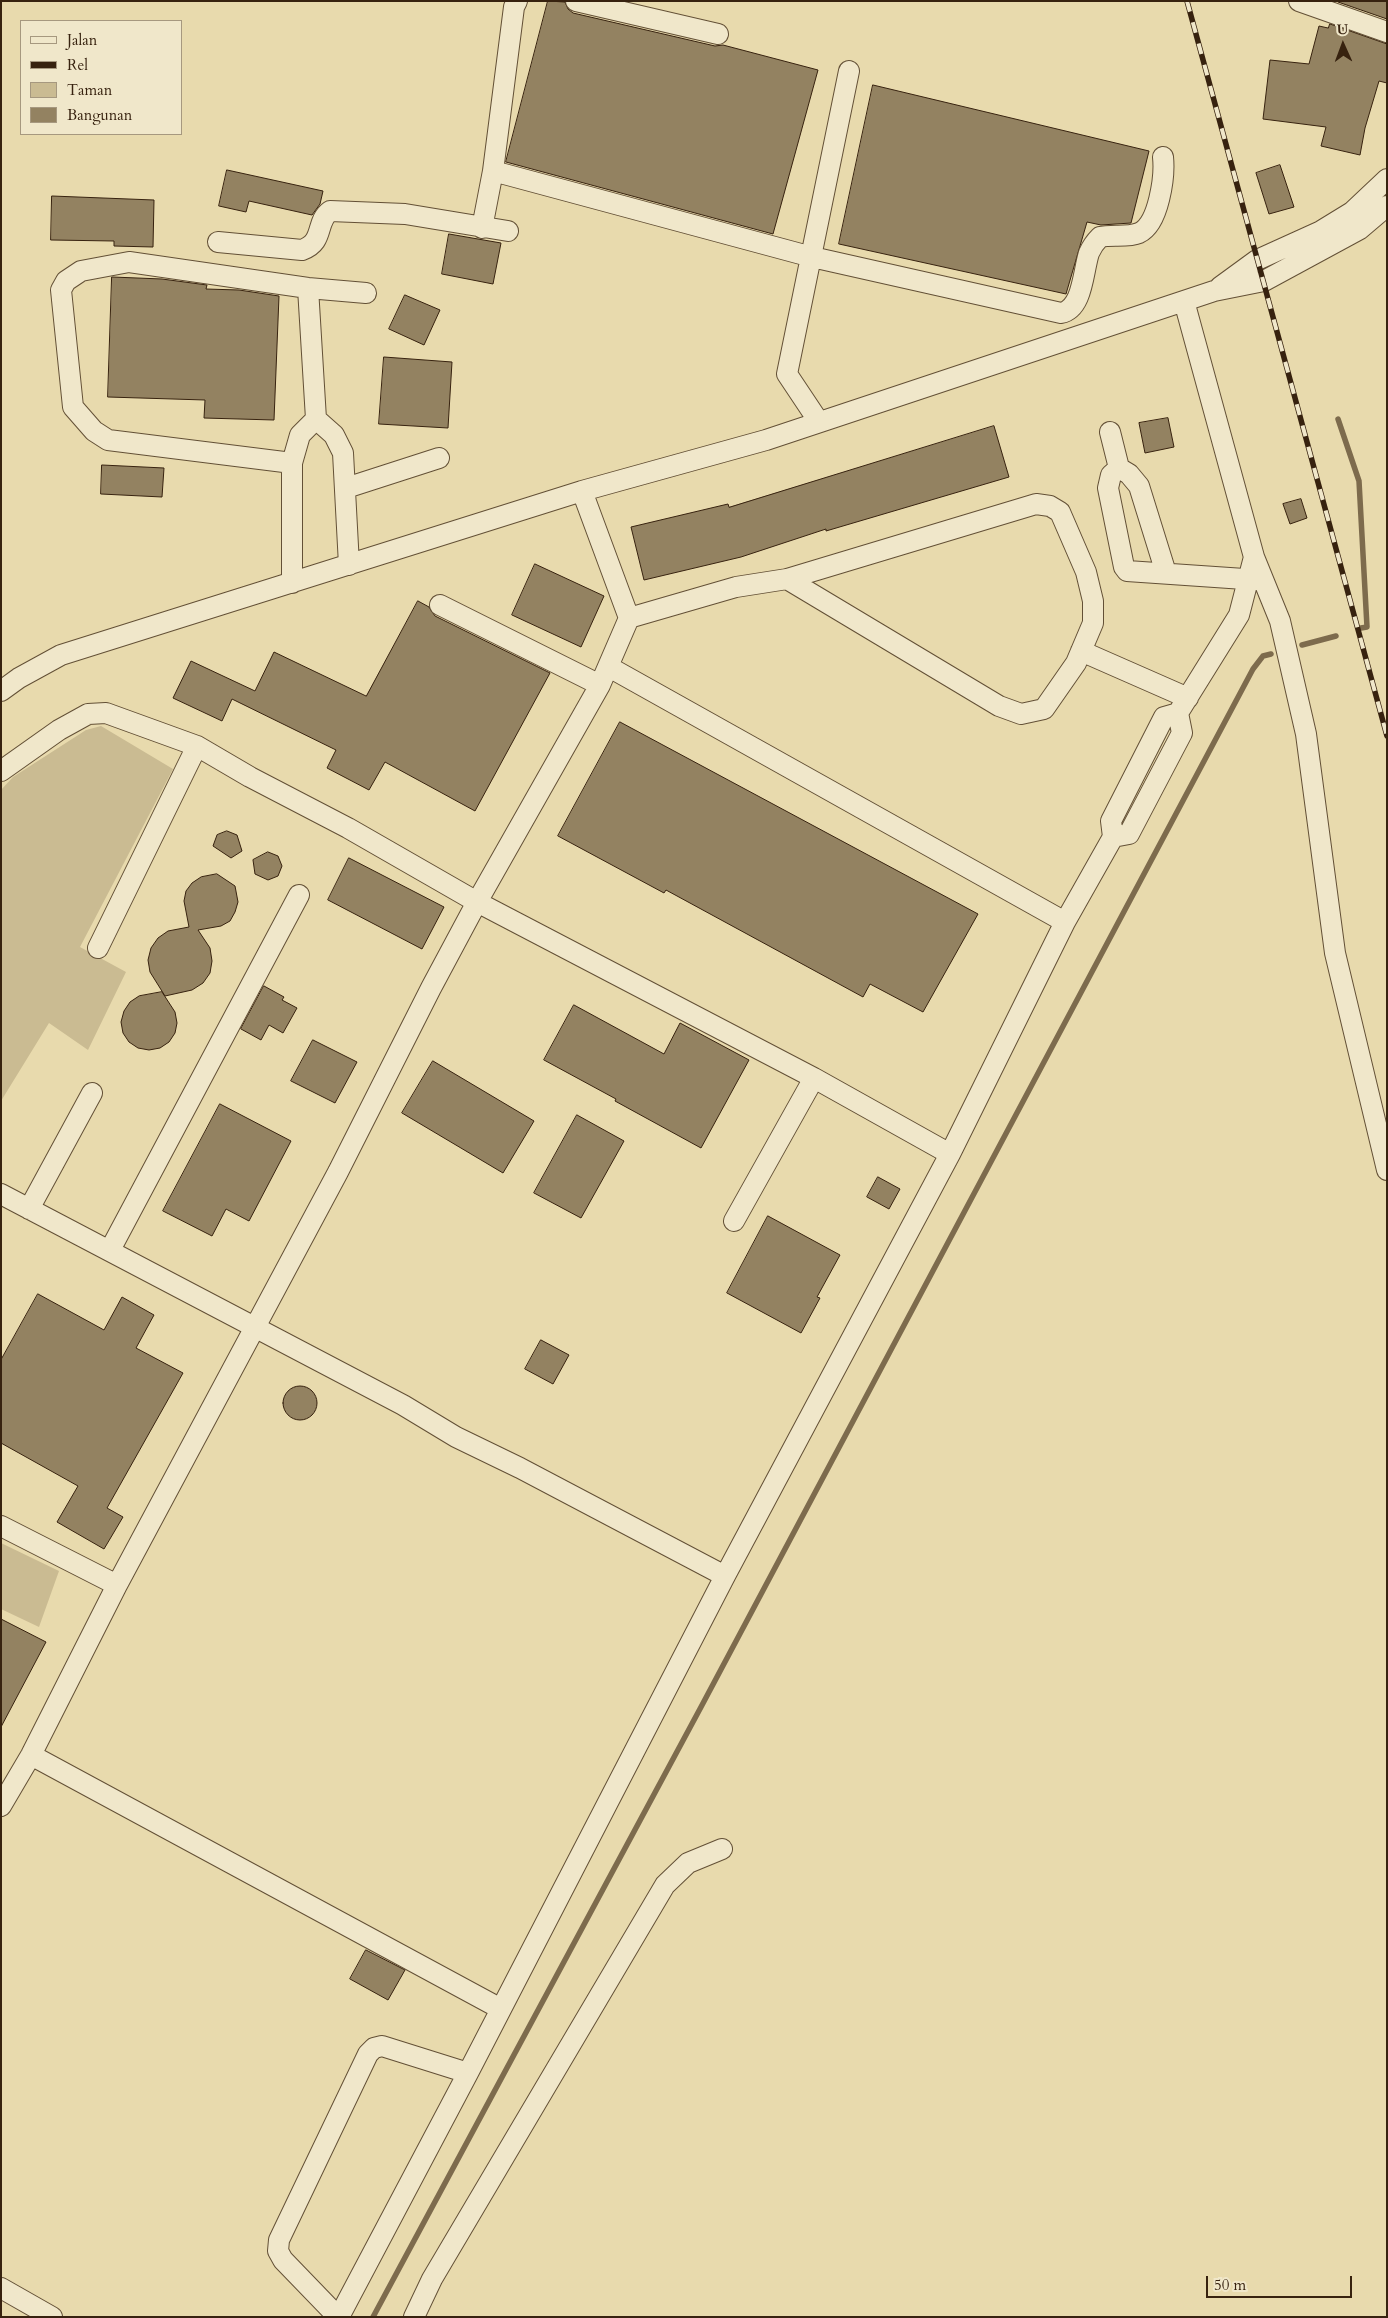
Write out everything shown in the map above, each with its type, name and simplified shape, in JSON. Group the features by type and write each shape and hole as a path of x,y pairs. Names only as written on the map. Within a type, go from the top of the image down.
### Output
{"street":[{"path":"484,221 492,178 514,7 517,1"},
{"path":"576,1 718,34"},
{"path":"1299,1 1387,32"},
{"path":"819,422 787,374 849,71"},
{"path":"492,178 811,262 1061,313 1068,312 1076,302 1089,254 1100,237 1112,234 1132,235 1140,233 1147,227 1159,198 1164,172 1163,157"},
{"path":"1214,291 1257,260 1321,231 1352,212 1387,179"},
{"path":"1,691 19,678 61,655 582,491 766,440 1214,291 1264,281 1360,229 1387,206"},
{"path":"218,242 302,250 311,247 317,240 326,214 330,211 405,214 484,221 508,231"},
{"path":"292,463 108,440 94,431 72,406 61,290 66,281 81,271 129,262 308,288 366,293"},
{"path":"308,288 316,419 334,435 343,453 349,565"},
{"path":"1184,302 1254,557 1256,580 1280,621 1306,734 1335,953 1387,1170"},
{"path":"292,583 292,463 300,435 316,419"},
{"path":"1110,432 1119,468 1130,474 1139,486 1166,573"},
{"path":"346,488 439,458"},
{"path":"1119,468 1111,475 1108,488 1124,567 1131,572 1256,580"},
{"path":"1,1806 31,1755 117,1586 255,1329 477,902 609,666 629,618 582,491"},
{"path":"629,618 736,587 787,579 1036,504 1050,506 1060,512 1086,572 1093,601 1093,623 1076,663 1044,709 1020,714 998,706 787,579"},
{"path":"468,2073 382,2046 374,2048 368,2054 279,2240 278,2251 283,2260 338,2317 468,2073 725,1576 950,1154 1065,922 1112,837 1129,834 1182,732 1183,705 1239,615 1246,592 1256,580"},
{"path":"440,605 600,685"},
{"path":"1081,651 1183,705"},
{"path":"609,666 1065,922"},
{"path":"1,771 59,730 88,714 106,713 197,746 250,777 348,828 477,902 814,1078 950,1154"},
{"path":"98,948 197,746"},
{"path":"110,1250 300,895"},
{"path":"734,1221 814,1078"},
{"path":"29,1209 92,1093"},
{"path":"1,1194 403,1405 456,1437 520,1468 725,1576"},
{"path":"1,1526 117,1586"},
{"path":"31,1755 501,2008"},
{"path":"414,2317 437,2270 665,1885 688,1863 722,1849"},
{"path":"1,2288 52,2317"}],"green space":[{"path":"101,726 173,769 80,947 126,972 88,1050 49,1023 1,1101 1,790 13,777 86,730"},
{"path":"1,1543 59,1571 39,1627 1,1609"}],"building":[{"path":"548,1 565,2 568,9 573,13 715,46 723,45 818,70 773,234 506,162"},
{"path":"1387,1 1387,19 1338,2"},
{"path":"1330,24 1387,44 1387,83 1379,81 1365,128 1360,155 1321,146 1326,127 1263,119 1270,60 1309,64 1319,26 1328,28"},
{"path":"873,85 1149,151 1131,223 1101,225 1087,222 1066,294 839,244"},
{"path":"1280,165 1294,207 1269,214 1256,173"},
{"path":"227,170 323,191 320,204 312,215 249,201 246,212 219,206"},
{"path":"52,196 154,200 153,247 114,246 114,241 51,240"},
{"path":"449,234 501,243 493,284 442,274"},
{"path":"112,277 162,279 207,285 206,289 239,290 279,296 274,420 204,418 205,400 108,397"},
{"path":"405,295 440,310 424,345 389,329"},
{"path":"384,357 452,362 448,428 379,424"},
{"path":"1168,418 1174,447 1145,453 1139,423"},
{"path":"994,426 1009,477 826,531 826,529 741,557 644,580 631,527 728,504 729,507"},
{"path":"102,465 164,468 162,497 101,494"},
{"path":"1301,499 1307,518 1290,524 1283,504"},
{"path":"535,564 604,596 581,647 512,615"},
{"path":"418,601 429,607 435,616 550,673 475,811 385,762 369,790 327,768 336,750 232,699 222,721 173,698 191,661 255,691 274,652 366,696"},
{"path":"620,722 978,914 923,1012 870,984 863,997 666,890 664,893 558,836"},
{"path":"227,831 237,835 242,851 231,858 213,846 217,835"},
{"path":"268,852 278,856 282,866 278,876 268,880 255,874 253,860"},
{"path":"349,858 444,907 422,949 328,900"},
{"path":"217,874 235,886 238,902 230,921 221,926 198,930 210,948 212,961 210,973 203,983 192,990 165,996 150,972 148,960 151,948 158,938 168,931 189,927 184,901 186,891 192,883 201,877"},
{"path":"264,986 284,997 282,1000 297,1008 283,1033 269,1025 261,1040 241,1029"},
{"path":"162,992 175,1012 177,1023 175,1033 169,1042 160,1048 149,1050 138,1048 129,1042 123,1033 121,1022 124,1011 130,1002 139,996"},
{"path":"574,1005 664,1054 680,1023 749,1060 701,1148 544,1060"},
{"path":"313,1040 357,1062 335,1103 291,1081"},
{"path":"433,1061 534,1121 503,1173 402,1113"},
{"path":"220,1104 291,1141 249,1221 226,1209 212,1236 163,1211"},
{"path":"577,1115 624,1141 581,1218 534,1193"},
{"path":"878,1177 900,1189 889,1209 867,1197"},
{"path":"768,1216 840,1255 817,1297 820,1298 801,1333 727,1293"},
{"path":"38,1294 104,1330 122,1297 154,1315 136,1348 183,1373 107,1508 123,1517 104,1549 57,1522 78,1486 1,1443 1,1360"},
{"path":"541,1340 569,1355 553,1384 525,1369"},
{"path":"300,1386 307,1387 312,1391 316,1396 316,1410 312,1415 307,1419 300,1420 293,1419 288,1415 284,1410 283,1403 284,1396 288,1391 293,1387"},
{"path":"1,1619 46,1642 1,1727"},
{"path":"366,1950 405,1970 388,2000 350,1979"}],"waterway":[{"path":"1338,419 1359,481 1367,627 1361,628"},
{"path":"1302,645 1336,636"},
{"path":"373,2317 701,1707 1253,669 1263,656 1271,654"}],"railway":[{"path":"1187,1 1387,736"}]}
